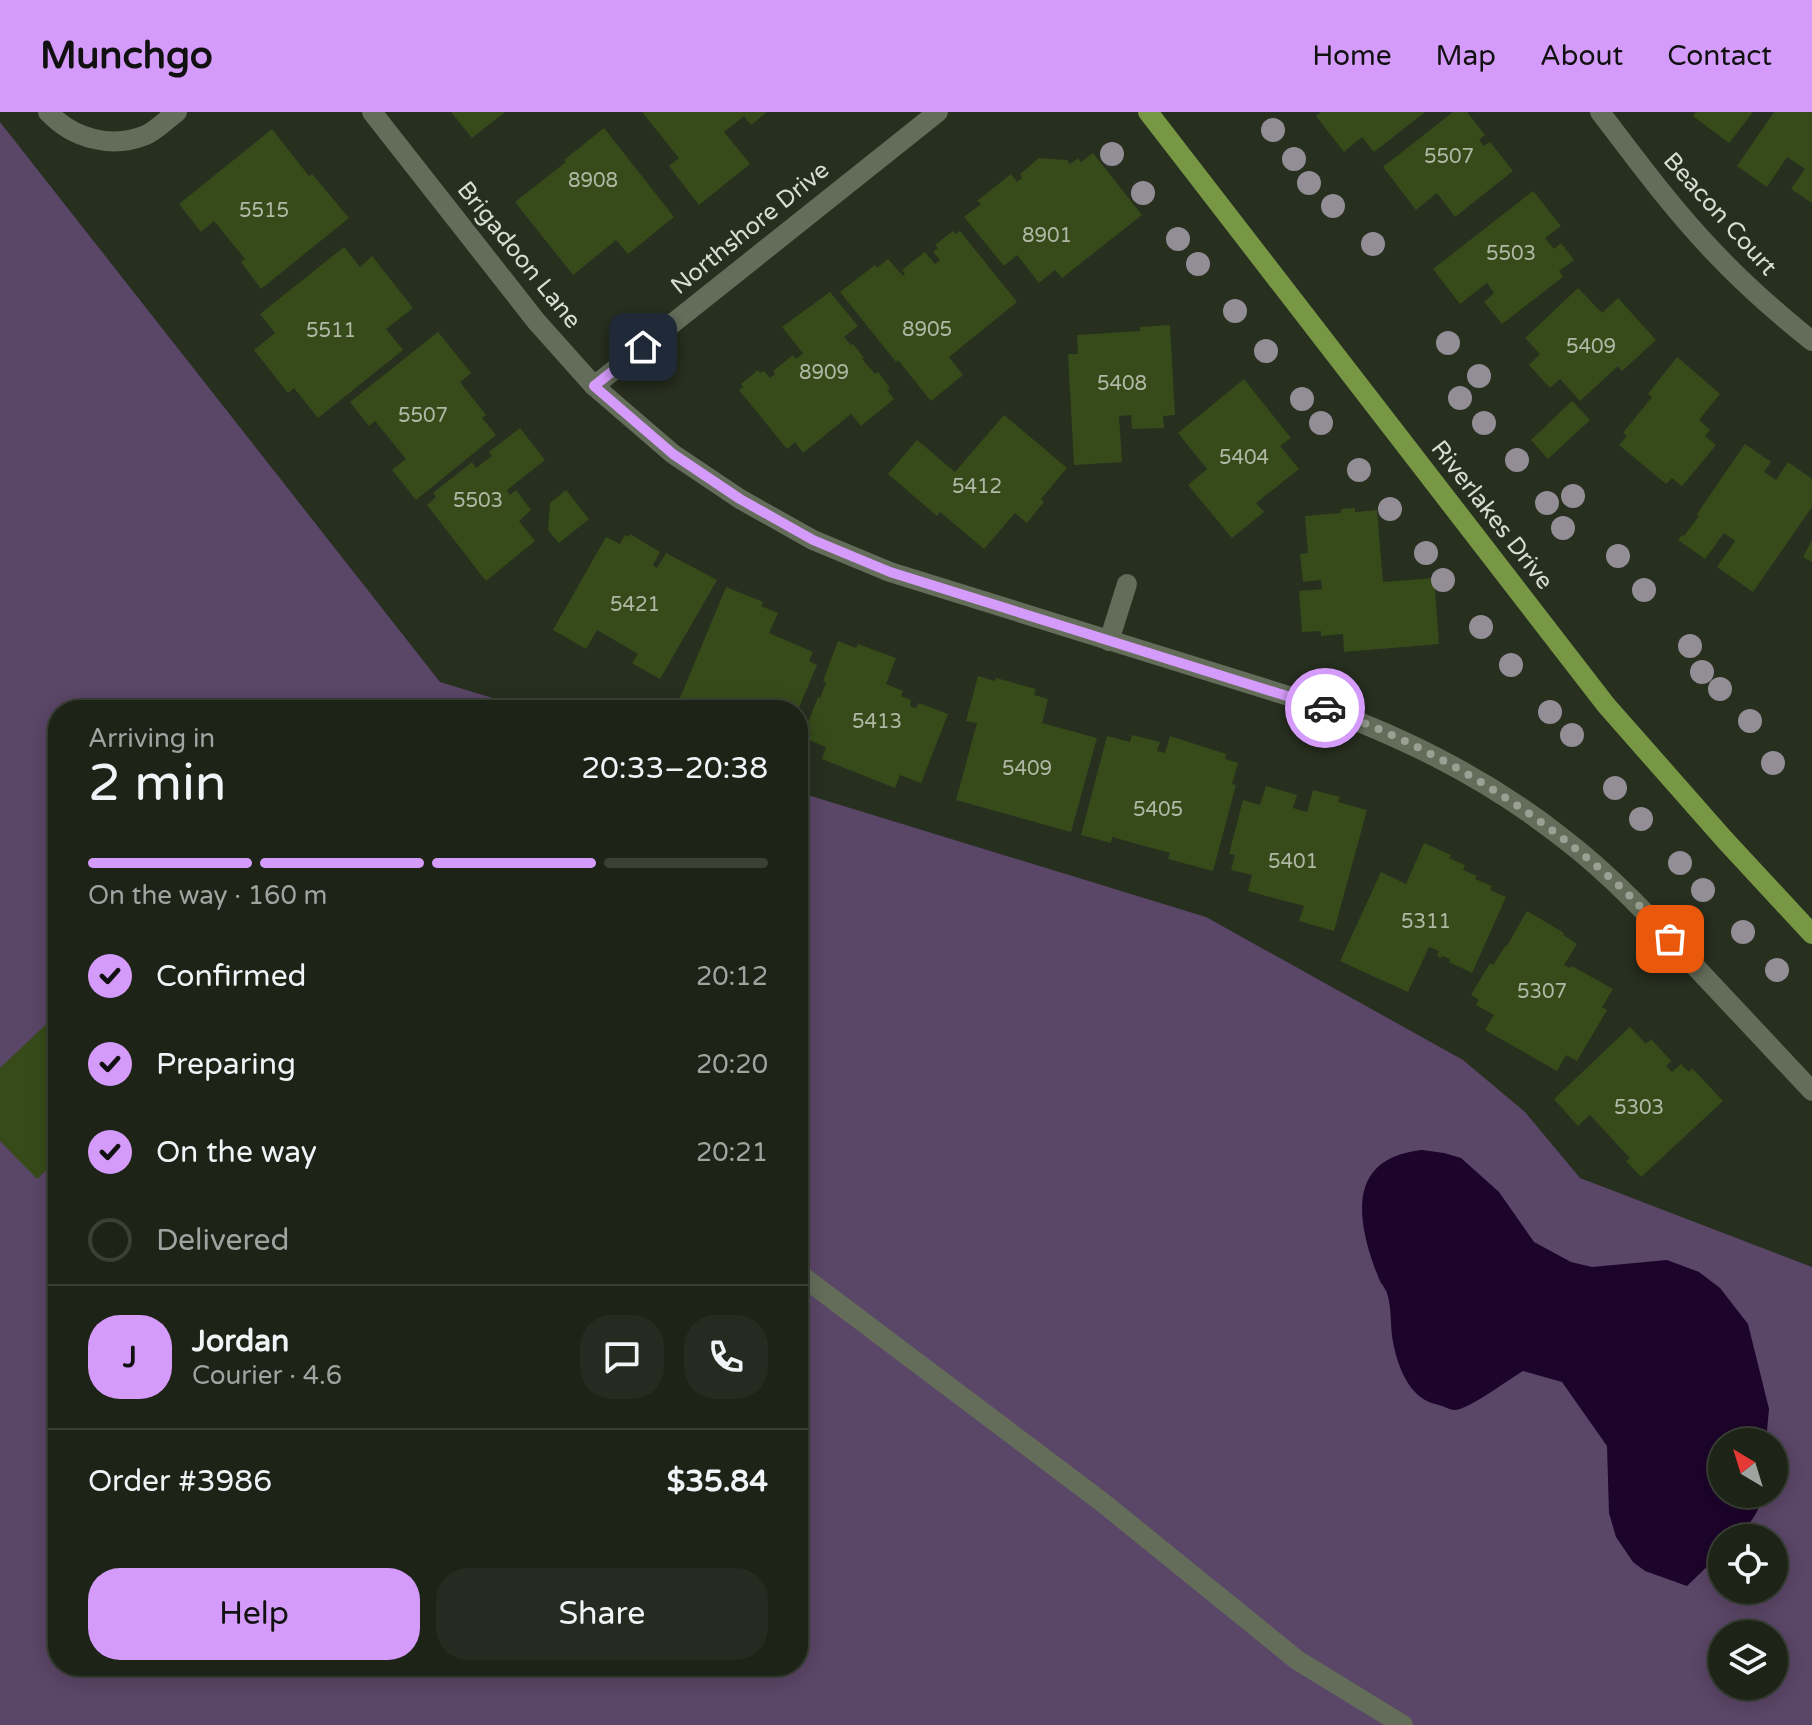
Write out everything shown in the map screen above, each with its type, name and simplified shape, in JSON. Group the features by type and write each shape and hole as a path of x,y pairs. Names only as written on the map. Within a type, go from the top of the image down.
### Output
{"main road":[{"name":"Riverlakes Drive","path":"1148,112 1606,705 1812,934"}],"street":[{"path":"51,115 70,130 95,141 122,142 148,134 177,112"},
{"name":"Brigadoon Lane","path":"372,112 536,321 594,386 673,454 740,499 813,540 890,572 1295,698 1351,717 1418,747 1493,789 1565,839 1630,896 1812,1091"},
{"name":"Northshore Drive","path":"594,386 938,112"},
{"name":"Beacon Court","path":"1600,112 1712,250 1774,311 1812,341"},
{"path":"1109,641 1127,584"},
{"path":"808,1281 1102,1502 1297,1660 1403,1725"}],"shaded area":[{"path":"0,122 440,682 499,700 48,700 48,1676 808,1676 808,795 1206,917 1463,1060 1525,1112 1580,1178 1812,1267 1812,1725 0,1725"},
{"path":"1422,1150 1461,1158 1499,1192 1534,1242 1571,1262 1592,1267 1667,1260 1699,1272 1720,1288 1748,1324 1769,1409 1767,1428 1708,1428 1708,1508 1758,1508 1748,1524 1708,1524 1708,1566 1687,1586 1645,1571 1633,1562 1616,1537 1609,1513 1607,1446 1562,1382 1523,1371 1478,1400 1454,1410 1425,1400 1408,1382 1395,1350 1390,1305 1370,1254 1362,1216 1366,1185 1373,1172 1401,1154"}],"building":[{"path":"451,112 505,112 472,138"},
{"path":"642,112 767,112 751,125 744,116 724,132 750,164 699,205 669,166 679,158"},
{"path":"1321,112 1425,112 1374,152 1362,137 1344,152 1316,116"},
{"path":"1453,112 1467,112 1485,135 1479,140 1484,146 1490,142 1513,171 1455,217 1437,193 1416,210 1383,167"},
{"path":"1696,112 1753,112 1729,143 1693,116"},
{"path":"1774,112 1812,112 1812,203 1791,189 1805,169 1787,157 1767,187 1737,166"},
{"path":"604,128 674,217 628,254 616,240 573,275 515,202"},
{"path":"272,129 309,176 312,174 349,218 261,289 241,262 245,259 214,221 201,232 179,204"},
{"path":"1093,153 1142,215 1062,278 1055,270 1039,283 1017,255 1004,266 964,217 981,204 977,201 1011,174 1017,182 1022,178 1020,174 1039,158 1067,160 1070,164 1078,158 1081,162"},
{"path":"1533,191 1561,226 1545,238 1554,249 1561,243 1574,260 1559,271 1563,277 1502,324 1484,302 1494,293 1487,283 1460,304 1433,269"},
{"path":"953,231 956,234 960,231 1017,302 949,357 963,375 931,401 840,292 875,265 877,268 888,259 903,276 902,270 925,252 935,264 940,260 933,252 938,248 935,245"},
{"path":"344,247 360,267 372,256 413,308 386,329 403,350 318,418 294,388 288,393 254,350 275,333 260,314"},
{"path":"1578,288 1602,313 1618,298 1656,340 1622,371 1618,366 1580,401 1560,379 1550,388 1529,365 1540,354 1525,338"},
{"path":"830,292 858,326 844,337 853,344 875,374 878,372 894,399 861,426 851,414 803,453 795,442 787,449 739,390 743,387 741,384 758,370 760,373 764,371 770,378 775,374 773,371 793,355 796,359 803,353 782,327"},
{"path":"1170,325 1175,415 1163,416 1164,428 1132,429 1131,415 1119,416 1122,462 1074,465 1068,354 1078,354 1077,335 1140,331 1140,327"},
{"path":"438,332 471,373 460,382 486,415 482,418 496,435 416,500 392,470 406,459 375,421 369,426 350,402"},
{"path":"1677,357 1720,394 1699,420 1710,430 1705,436 1716,445 1682,486 1672,478 1666,484 1619,445 1627,436 1623,433 1652,397 1648,394"},
{"path":"1244,379 1291,438 1280,446 1299,469 1256,503 1264,512 1232,538 1188,485 1207,469 1178,433"},
{"path":"1572,401 1590,420 1548,459 1531,440"},
{"path":"1004,415 1067,468 1041,499 1044,502 1027,523 1015,513 984,549 940,512 937,516 888,474 917,440 955,472"},
{"path":"520,428 545,460 507,490 510,495 516,490 531,510 519,521 535,541 486,581 427,505 436,497 433,493 472,462 476,468 492,456 489,452"},
{"path":"1745,444 1771,462 1764,472 1776,480 1788,462 1812,479 1812,507 1753,592 1717,567 1735,541 1724,533 1705,559 1678,540 1699,516 1697,514"},
{"path":"566,490 589,519 559,543 548,530 550,503"},
{"path":"1355,508 1355,512 1377,510 1383,582 1434,578 1439,644 1344,652 1343,634 1321,636 1321,631 1302,632 1299,591 1322,589 1321,580 1303,582 1300,554 1308,553 1305,516 1341,513 1341,509"},
{"path":"630,534 660,552 653,565 657,568 666,553 717,580 660,679 632,663 638,654 597,630 586,649 553,630 606,537 620,544 625,535 628,537"},
{"path":"1812,540 1812,562 1803,557"},
{"path":"726,587 763,602 761,606 778,613 769,633 813,652 809,661 817,665 802,700 679,700"},
{"path":"838,641 856,648 858,644 896,658 886,684 903,691 901,696 911,700 910,706 916,708 919,703 948,714 921,783 900,775 895,788 822,759 826,747 809,740 808,722 826,683 823,681"},
{"path":"978,676 1036,689 1034,695 1048,699 1042,723 1097,738 1071,832 956,800 977,723 966,721"},
{"path":"1132,735 1160,742 1157,751 1165,753 1170,736 1226,754 1225,759 1238,763 1232,784 1236,785 1213,871 1168,859 1170,853 1112,837 1111,843 1081,835 1107,736 1130,742"},
{"path":"1266,786 1297,795 1293,808 1307,812 1313,790 1340,797 1338,802 1367,810 1334,931 1299,921 1304,906 1248,891 1252,875 1231,870 1235,855 1229,854 1243,800 1260,805"},
{"path":"1424,843 1451,855 1449,858 1465,865 1463,870 1492,886 1490,890 1506,897 1472,973 1449,962 1450,959 1437,956 1439,951 1429,947 1408,992 1340,961 1381,872 1406,884"},
{"path":"1527,911 1577,944 1564,965 1572,966 1613,989 1602,1007 1607,1010 1577,1061 1566,1055 1557,1071 1485,1030 1494,1015 1476,1005 1479,1000 1471,995 1490,963 1493,965 1507,946"},
{"path":"48,1022 48,1169 37,1179 0,1141 0,1068"},
{"path":"1630,1027 1646,1044 1651,1039 1671,1061 1666,1066 1672,1072 1681,1064 1689,1072 1692,1068 1723,1101 1641,1177 1626,1161 1630,1158 1590,1115 1578,1126 1554,1099"}],"way so far":[{"path":"1325,708 1418,747 1493,789 1565,839 1630,896 1670,939"}],"route":[{"path":"643,347 594,386 673,454 740,499 813,540 890,572 1325,708"}]}
